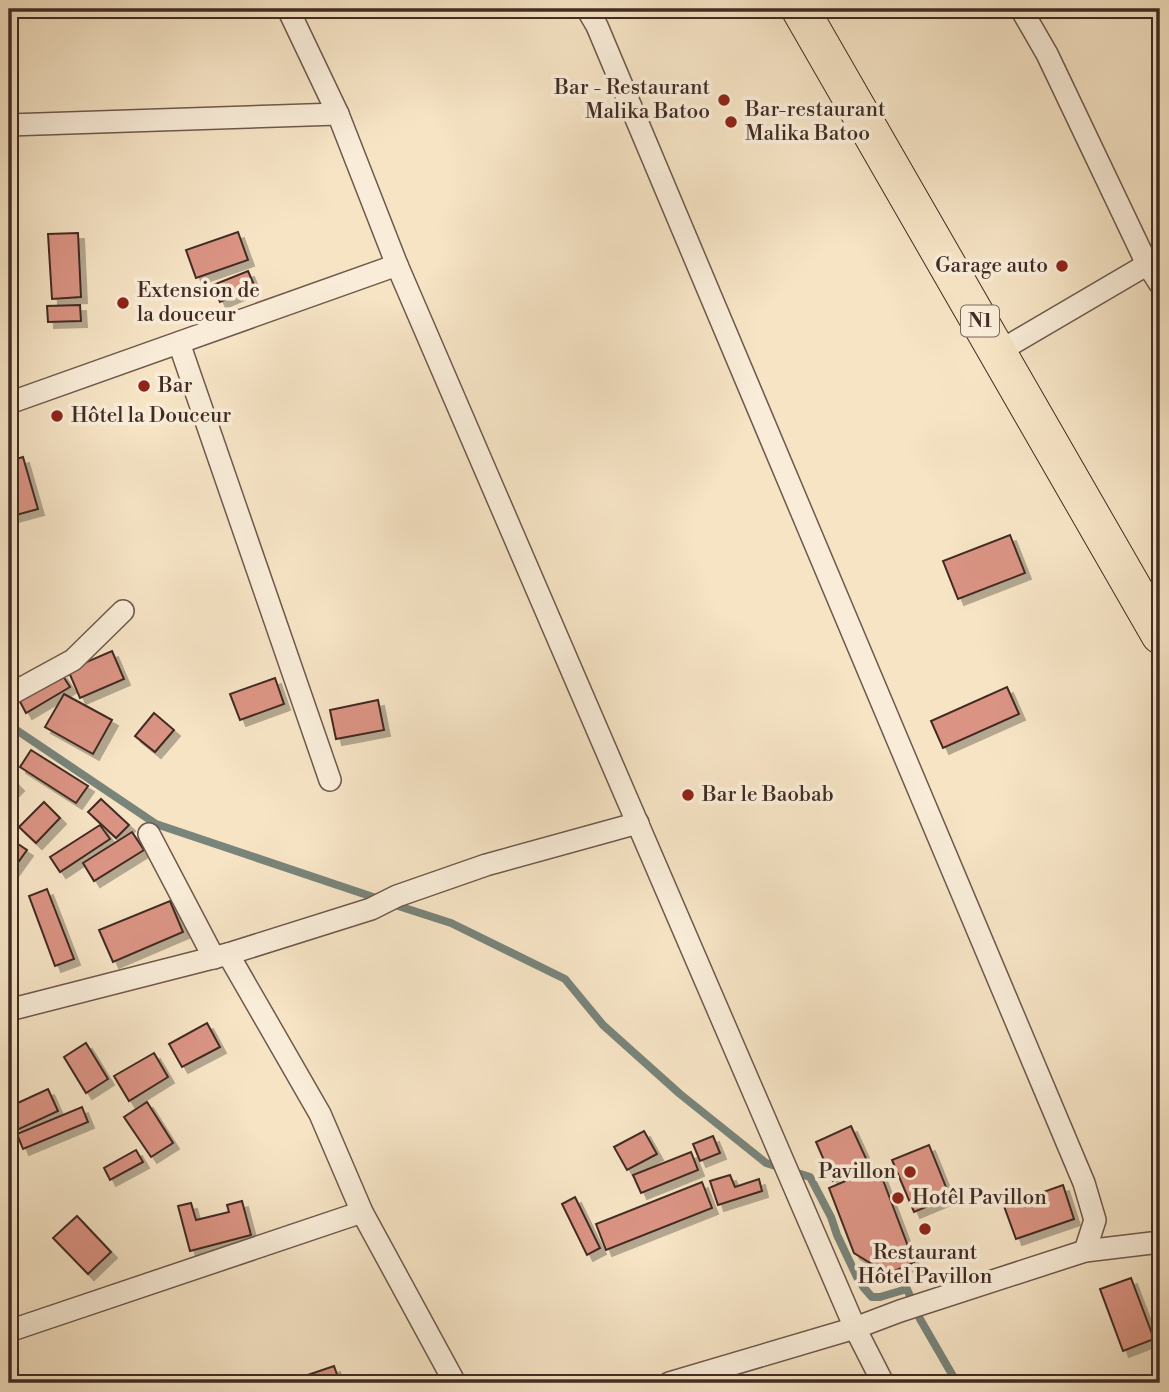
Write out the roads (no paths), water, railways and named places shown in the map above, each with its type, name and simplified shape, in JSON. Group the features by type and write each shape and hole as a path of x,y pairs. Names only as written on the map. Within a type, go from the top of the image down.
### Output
{"highway":[{"name":"N1","path":"800,9 1160,635"}],"street":[{"path":"288,9 338,114 397,265 855,1328 883,1383"},
{"path":"587,9 603,39 1084,1183 1095,1220 1085,1251"},
{"path":"1021,9 1154,260 1160,285"},
{"path":"9,125 338,114"},
{"path":"998,352 1154,260"},
{"path":"9,402 397,265"},
{"path":"178,343 330,780"},
{"path":"9,695 73,660 123,611"},
{"path":"9,1010 221,956 370,909 397,896 486,865 638,823"},
{"path":"149,834 221,956 320,1114 362,1212 455,1383"},
{"path":"9,1331 362,1212"},
{"path":"669,1383 855,1328 1085,1251 1160,1242"}],"waterway":[{"path":"9,725 156,824 379,899"},
{"path":"392,904 451,923 565,979 603,1025 680,1094 766,1163 810,1177 864,1288 872,1297 907,1289 920,1319 957,1383"}],"place":[{"name":"Bar - Restaurant Malika Batoo","path":"724,100"},
{"name":"Bar-restaurant Malika Batoo","path":"731,122"},
{"name":"Garage auto","path":"1062,266"},
{"name":"Extension de la douceur","path":"123,303"},
{"name":"Bar","path":"144,386"},
{"name":"Hôtel la Douceur","path":"57,416"},
{"name":"Bar le Baobab","path":"688,795"},
{"name":"Pavillon","path":"910,1172"},
{"name":"Hotêl Pavillon","path":"898,1198"},
{"name":"Restaurant Hôtel Pavillon","path":"925,1229"}]}
